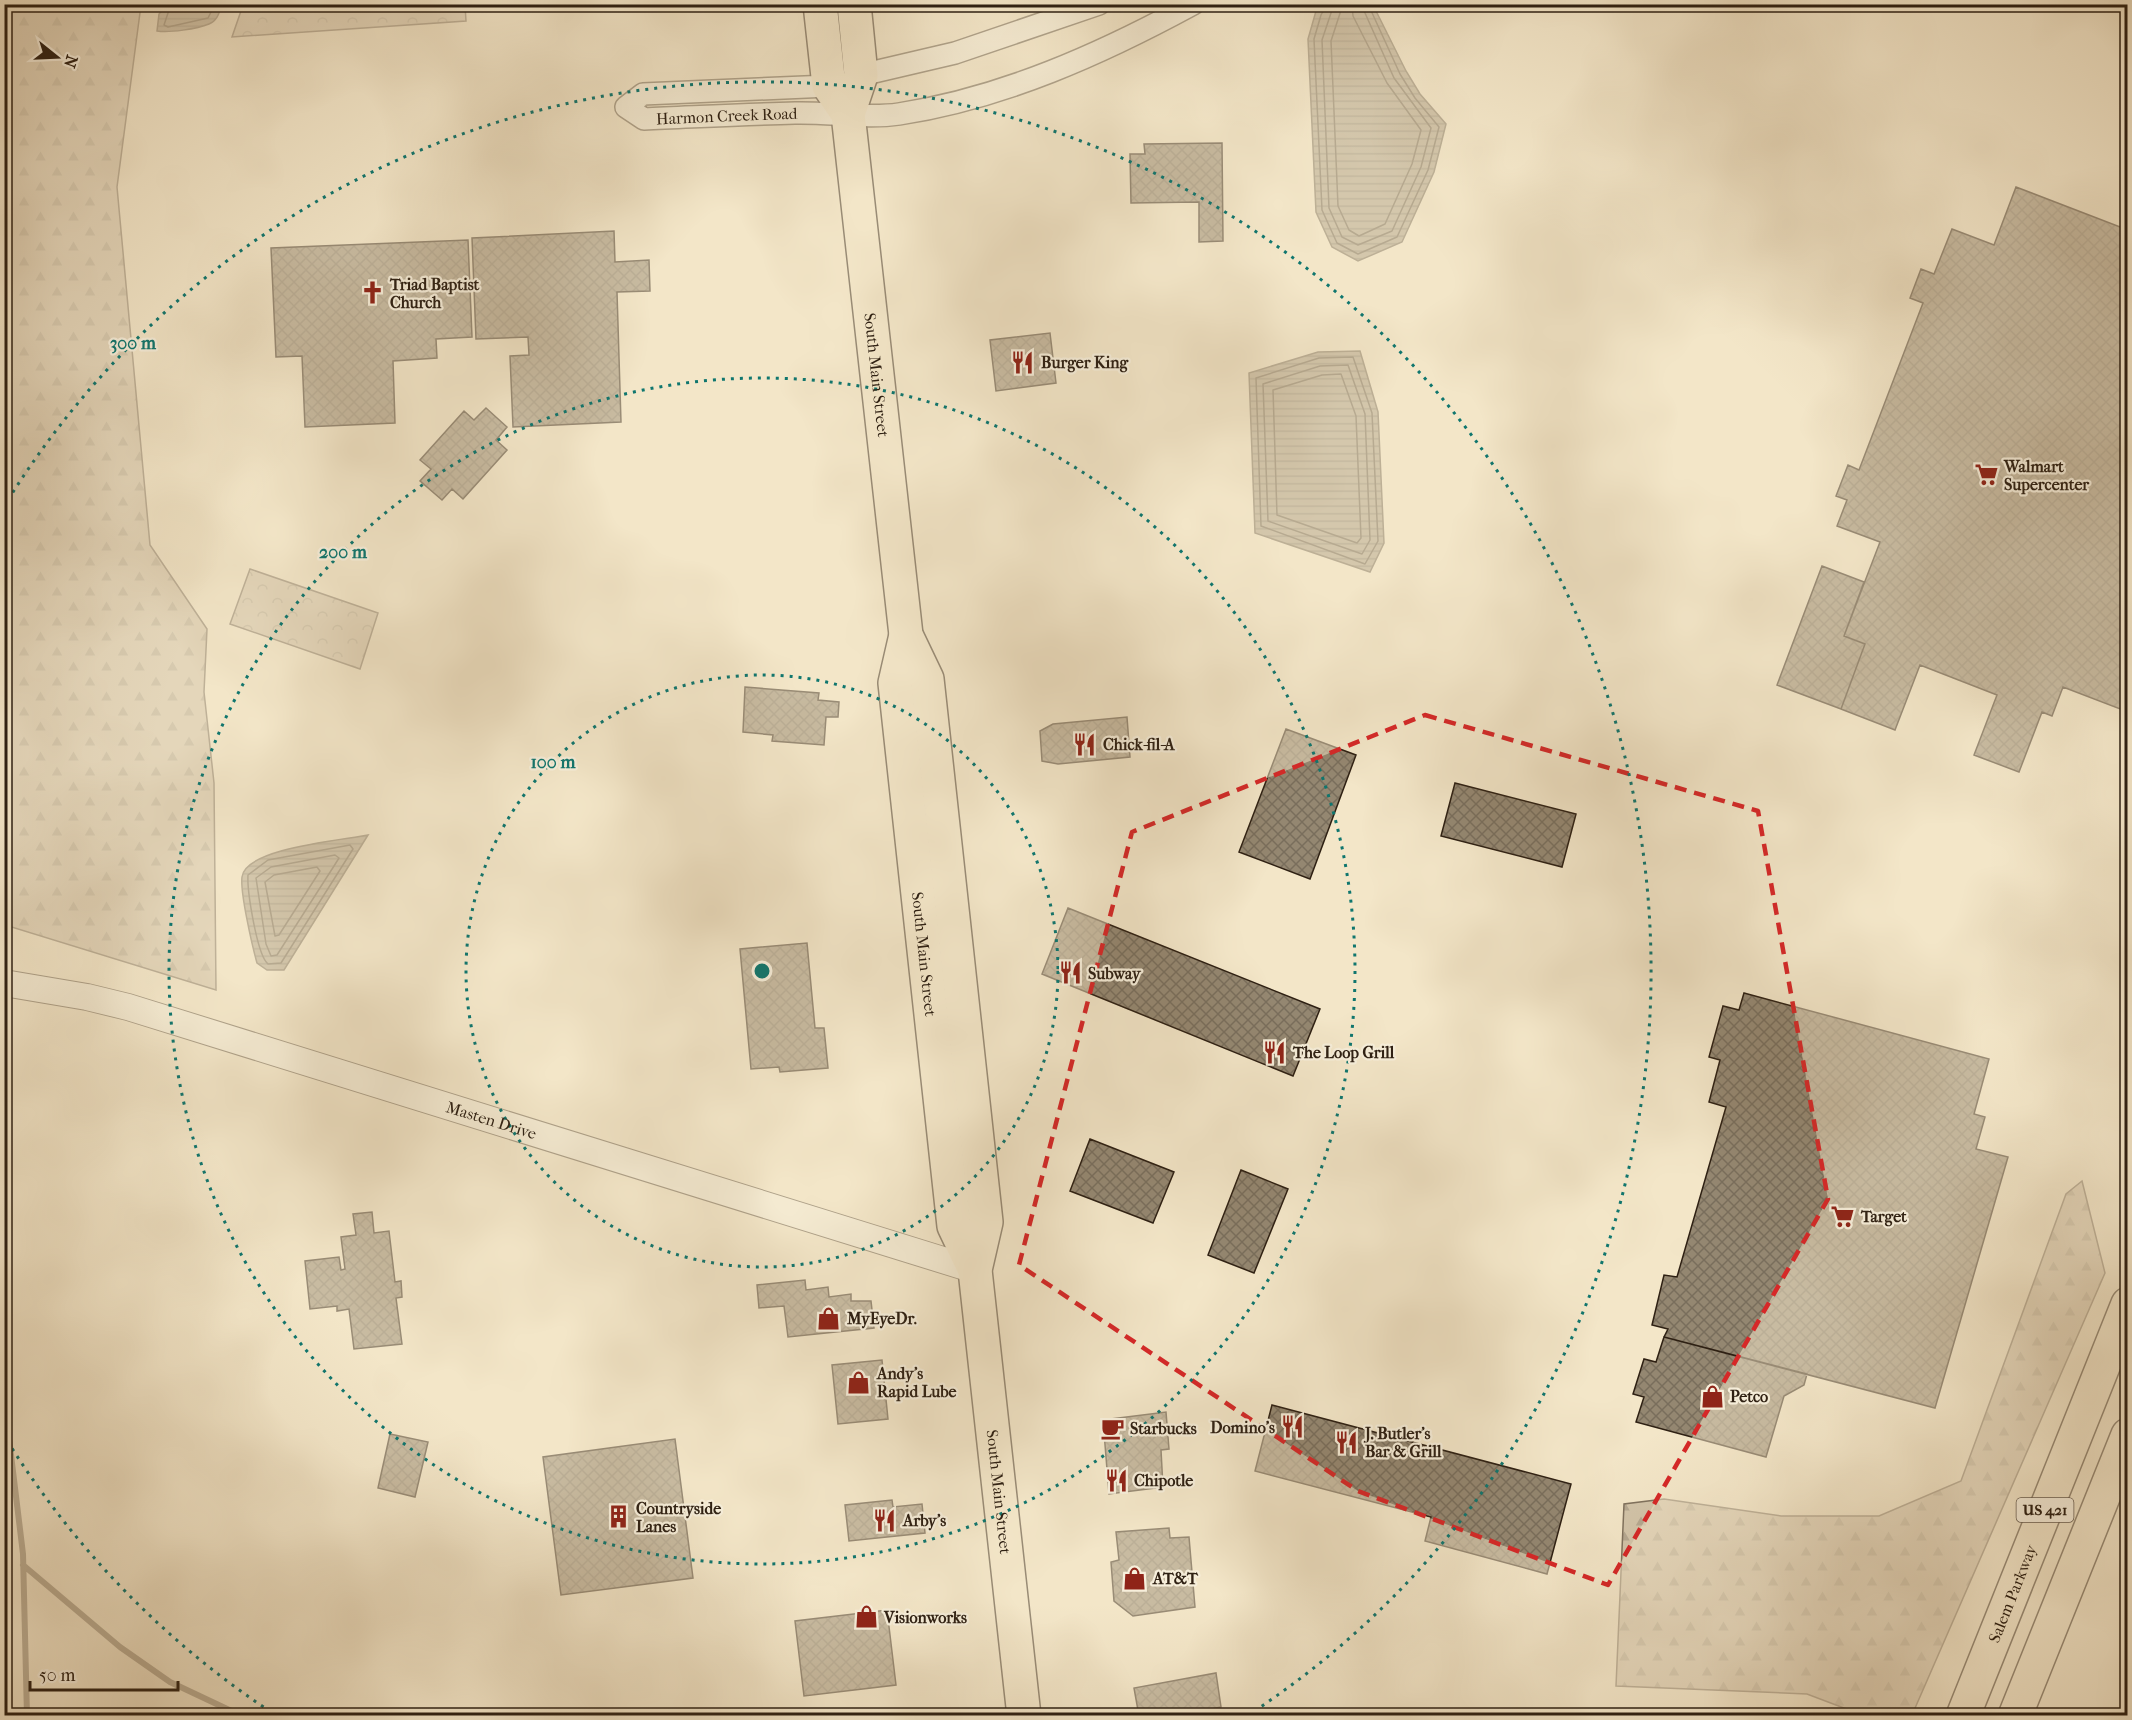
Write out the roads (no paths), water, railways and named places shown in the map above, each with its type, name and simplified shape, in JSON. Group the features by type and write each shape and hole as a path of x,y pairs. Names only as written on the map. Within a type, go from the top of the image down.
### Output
{"main road":[{"name":"South Main Street","path":"820,4 829,86 848,114"},
{"name":"South Main Street","path":"854,4 861,75 848,114 906,635 927,679 986,1222 975,1270 1024,1716"},
{"name":"Salem Parkway","path":"1963,1716 2127,1304"},
{"name":"US 421","path":"2015,1716 2127,1435"}],"street":[{"name":"Harmon Creek Road","path":"1100,4 955,53 861,75 829,86 643,94 626,107 644,119 795,113 898,114 1022,82 1094,54 1193,4"},
{"name":"Masten Drive","path":"4,983 87,996 128,1007 975,1270"}],"water":[{"path":"167,5 221,5 212,23 183,30 157,31 159,14"},
{"path":"1324,5 1373,5 1420,94 1446,124 1434,172 1402,242 1358,261 1332,247 1316,212 1308,39 1316,11"},
{"path":"1360,351 1378,412 1384,543 1370,572 1255,533 1249,373 1318,352"},
{"path":"368,835 284,970 267,970 257,963 243,894 242,877 247,867 277,852"}],"waterway":[{"path":"4,1397 23,1554 27,1716"},
{"path":"23,1565 120,1647 170,1682 242,1716"}],"place":[{"name":"Triad Baptist Church","path":"372,293"},
{"name":"Burger King","path":"1023,362"},
{"name":"Walmart Supercenter","path":"1986,475"},
{"name":"Chick-fil-A","path":"1085,744"},
{"name":"Subway","path":"1070,973"},
{"name":"The Loop Grill","path":"1275,1052"},
{"name":"Target","path":"1843,1216"},
{"name":"MyEyeDr.","path":"829,1318"},
{"name":"Andy's Rapid Lube","path":"859,1382"},
{"name":"Petco","path":"1712,1396"},
{"name":"Domino's","path":"1293,1427"},
{"name":"Starbucks","path":"1112,1428"},
{"name":"J. Butler's Bar & Grill","path":"1347,1442"},
{"name":"Chipotle","path":"1116,1480"},
{"name":"Countryside Lanes","path":"618,1517"},
{"name":"Arby's","path":"885,1520"},
{"name":"AT&T","path":"1135,1578"},
{"name":"Visionworks","path":"866,1617"}]}
